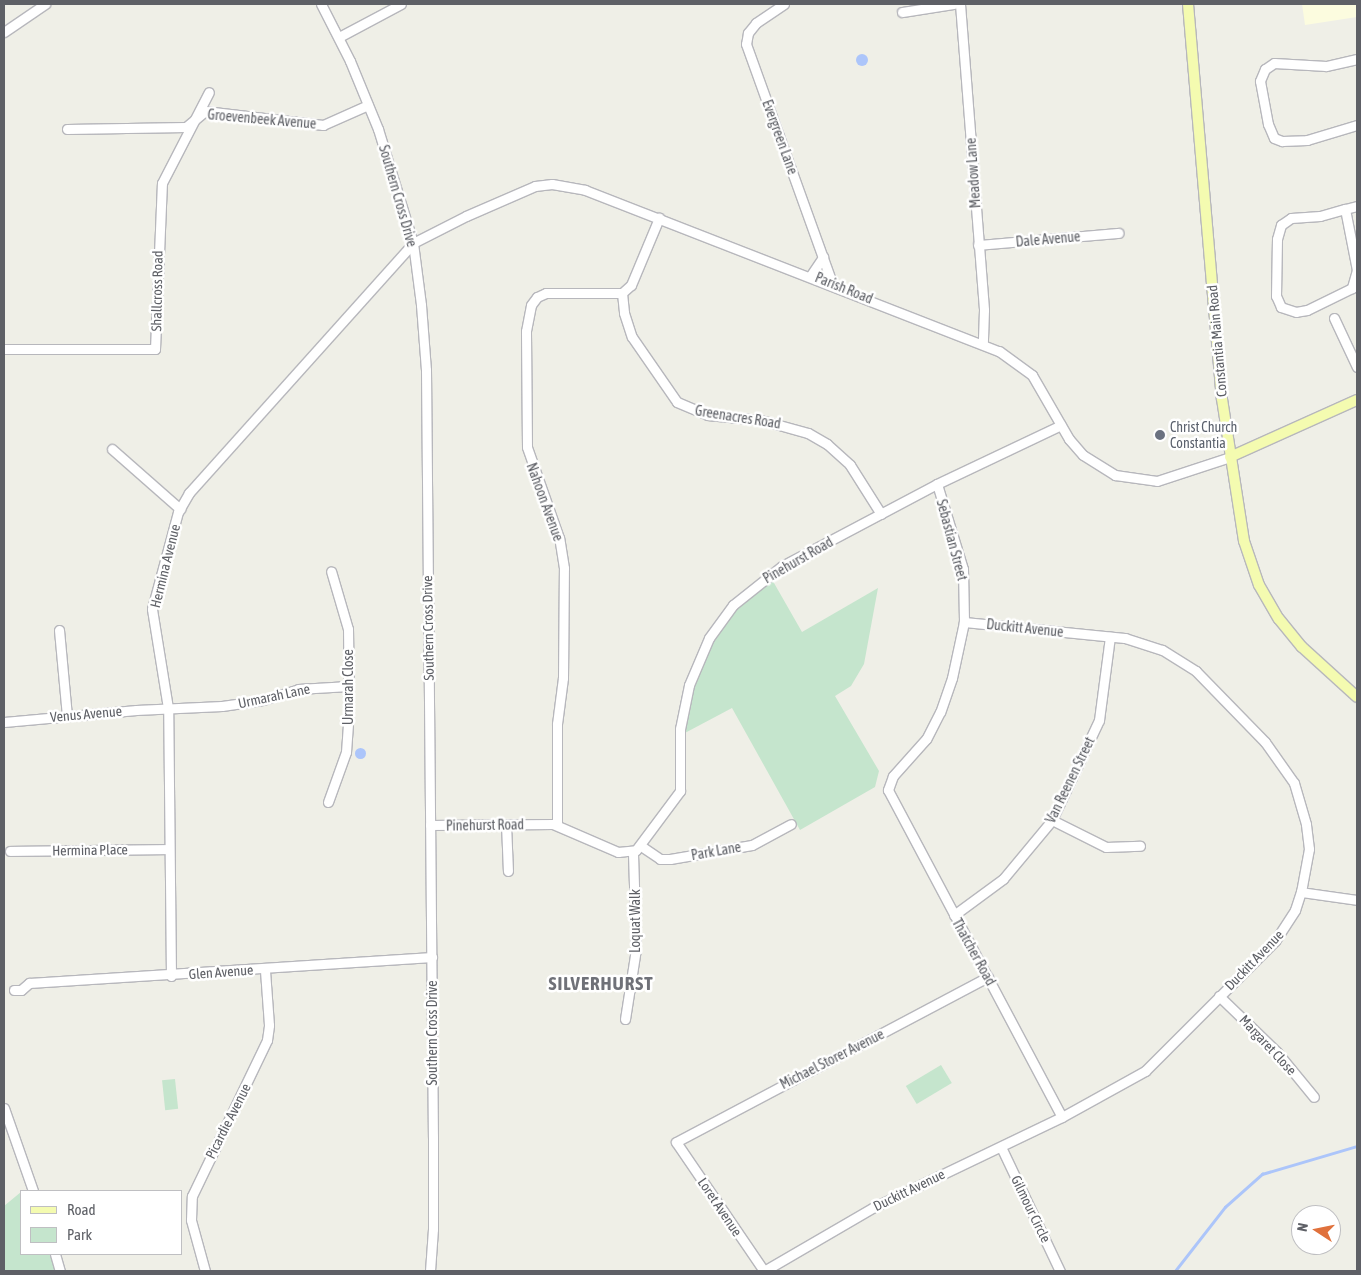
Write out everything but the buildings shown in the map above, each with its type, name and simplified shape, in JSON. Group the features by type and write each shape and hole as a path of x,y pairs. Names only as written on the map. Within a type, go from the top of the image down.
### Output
{"main road":[{"name":"Constantia Main Road","path":"1188,4 1230,457 1244,541 1259,585 1291,634 1357,696"},
{"path":"1230,457 1357,400"}],"street":[{"path":"4,32 45,4"},
{"name":"Southern Cross Drive","path":"320,4 339,37 368,105 413,243 426,370 434,1205 430,1271"},
{"path":"339,37 401,4"},
{"name":"Evergreen Lane","path":"784,4 756,23 748,33 746,44 832,283"},
{"path":"902,12 954,4"},
{"name":"Meadow Lane","path":"960,4 984,310 983,343"},
{"path":"1357,59 1326,66 1274,63 1265,69 1260,81 1268,124 1274,138 1282,142 1307,140 1357,125"},
{"name":"Shallcross Road","path":"4,348 155,350 157,253 162,183 209,92"},
{"name":"Groevenbeek Avenue","path":"68,129 186,127 205,111 323,125 368,105"},
{"name":"Parish Road","path":"413,243 514,192 552,184 584,190 832,283 983,343 1011,357 1032,375 1060,425 1091,462 1130,480 1171,479 1230,457"},
{"path":"1345,209 1357,270 1352,288 1307,310 1296,312 1281,307 1276,296 1277,239 1281,225 1291,218 1320,216 1345,209 1357,206"},
{"path":"622,294 631,285 659,218"},
{"name":"Dale Avenue","path":"978,246 1118,233"},
{"name":"Hermina Avenue","path":"171,976 168,708 152,609 180,509 189,493 413,243"},
{"path":"811,275 823,257"},
{"name":"Nahoon Avenue","path":"557,825 557,724 563,678 564,568 559,538 527,447 526,331 531,305 537,297 546,293 622,294"},
{"name":"Greenacres Road","path":"622,294 632,338 677,402 707,416 761,420 808,433 827,444 850,465 881,514"},
{"path":"1334,318 1357,367"},
{"name":"Pinehurst Road","path":"430,825 557,825 618,852 633,852 641,846 680,791 680,729 694,670 709,638 734,605 767,575 938,484 1060,425"},
{"path":"112,449 180,509"},
{"name":"Sebastian Street","path":"888,786 926,739 940,712 952,678 964,622 963,569 938,484"},
{"name":"Urmarah Close","path":"328,802 346,752 349,686 348,629 331,571"},
{"name":"Duckitt Avenue","path":"764,1271 874,1207 1062,1118 1144,1071 1275,941 1295,910 1301,892 1309,849 1301,800 1285,767 1248,723 1196,671 1162,650 1110,637 964,622"},
{"path":"59,630 67,716"},
{"name":"Van Reenen Street","path":"954,915 997,885 1052,820 1098,720 1103,702 1110,637"},
{"name":"Urmarah Lane","path":"168,708 242,704 298,689 349,686"},
{"name":"Venus Avenue","path":"4,722 168,708"},
{"name":"Thatcher Road","path":"888,786 889,794 1062,1118"},
{"path":"1052,820 1106,847 1140,846"},
{"path":"506,824 508,871"},
{"name":"Park Lane","path":"641,846 660,859 670,859 752,845 791,824"},
{"name":"Hermina Place","path":"10,851 169,849"},
{"name":"Loquat Walk","path":"625,1019 636,949 633,852"},
{"path":"1301,892 1357,900"},
{"name":"Glen Avenue","path":"14,990 21,990 29,983 265,970 432,957"},
{"name":"Picardie Avenue","path":"205,1271 191,1220 192,1196 267,1040 269,1025 265,970"},
{"name":"Michael Storer Avenue","path":"676,1142 988,977"},
{"name":"Margaret Close","path":"1219,996 1277,1052 1314,1097"},
{"path":"4,1108 33,1190"},
{"name":"Loret Avenue","path":"676,1142 764,1271"},
{"name":"Gilmour Circle","path":"1001,1147 1060,1271"},
{"path":"55,1255 60,1271"}],"shaded area":[{"path":"1302,4 1357,4 1357,17 1305,25"}],"green space":[{"path":"770,576 802,632 878,588 864,664 851,686 835,696 879,771 875,787 800,830 732,708 683,734 691,686 711,639 736,606"},
{"path":"941,1065 952,1083 917,1104 906,1086"},
{"path":"175,1079 178,1109 165,1110 162,1080"},
{"path":"20,1193 20,1255 55,1255 60,1271 4,1271 4,1206"}],"water":[{"path":"860,54 864,54 868,60 864,66 860,66 856,62 856,58"},
{"path":"360,747 366,753 360,759 354,753"}],"waterway":[{"path":"1175,1271 1225,1207 1262,1174 1357,1146"}],"place":[{"name":"Christ Church Constantia","path":"1160,435"}],"district":[{"name":"SILVERHURST","path":"601,984"}]}
